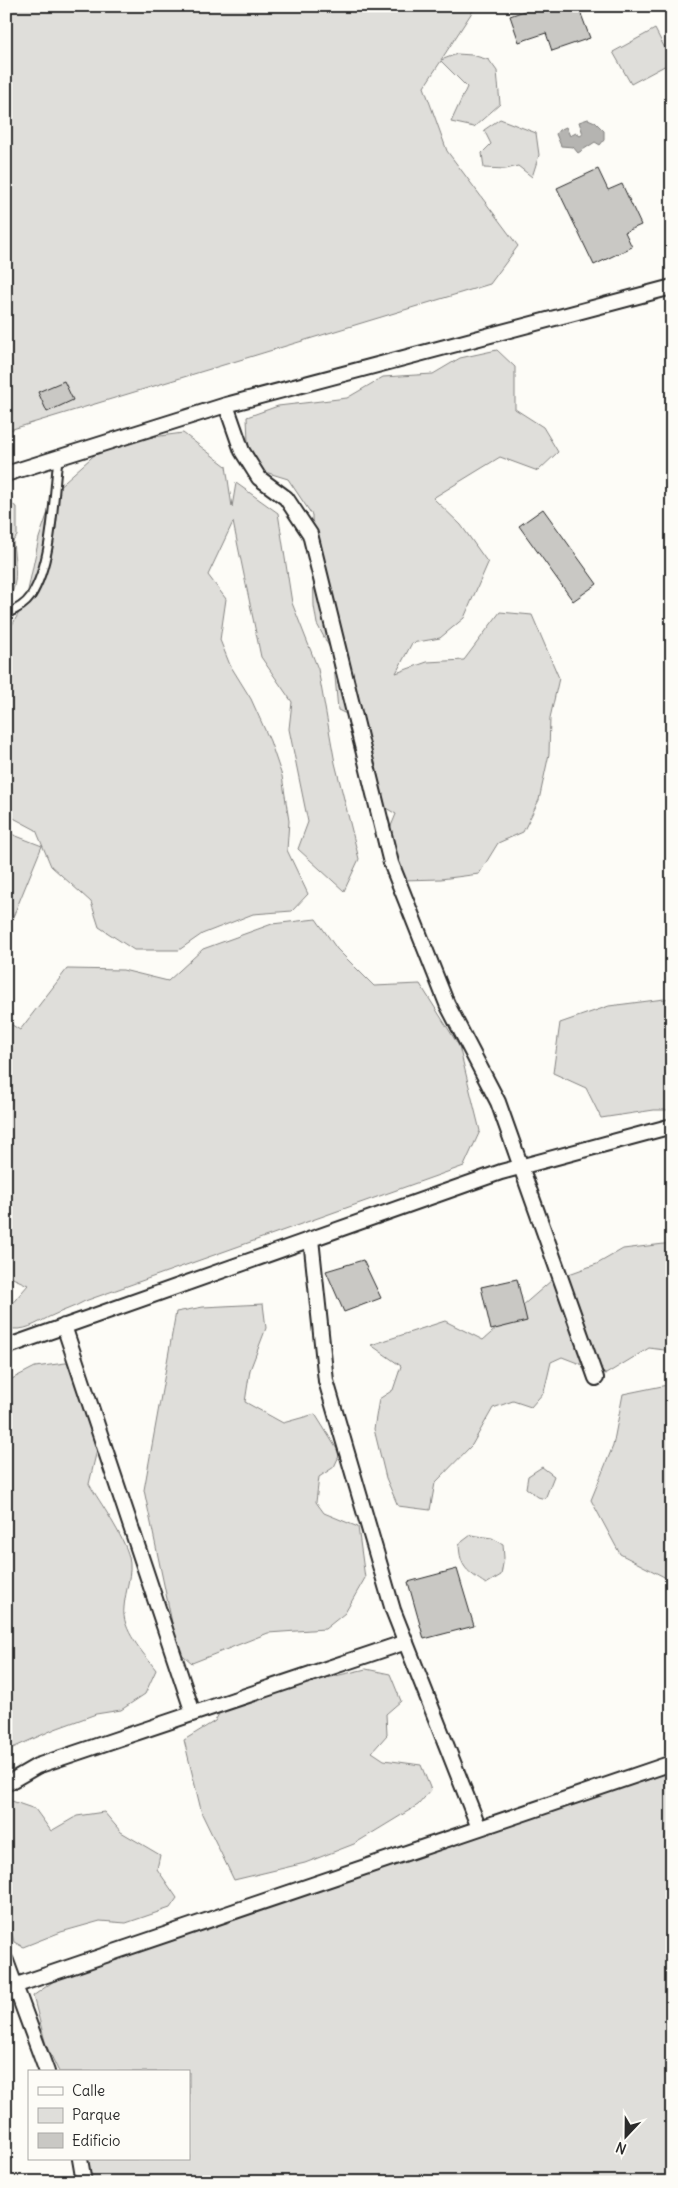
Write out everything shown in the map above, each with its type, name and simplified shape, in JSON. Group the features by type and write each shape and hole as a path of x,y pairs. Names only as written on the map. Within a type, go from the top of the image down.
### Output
{"street":[{"path":"6,474 226,404 672,287"},
{"path":"226,404 242,451 259,478 286,498 310,534 391,863 447,1004 498,1102 596,1378"},
{"path":"6,1347 521,1166 672,1126"},
{"path":"311,1239 326,1381 393,1610 479,1828"},
{"path":"64,1326 192,1713"},
{"path":"6,1784 37,1766 406,1642"},
{"path":"14,1986 672,1763"},
{"path":"6,1961 46,2070"},
{"path":"80,2160 84,2182"}],"lane":[{"path":"6,614 17,610 30,597 39,579 46,549 58,458"}],"green space":[{"path":"6,6 476,6 441,60 457,54 472,55 489,60 497,71 500,104 474,127 451,122 467,87 441,61 424,87 447,151 518,246 490,284 6,431"},
{"path":"655,29 672,62 631,84 613,52"},
{"path":"500,119 536,133 539,155 532,177 518,166 506,169 484,168 482,153 491,144 484,130"},
{"path":"497,350 515,367 515,409 543,427 558,452 538,471 500,457 433,498 461,525 488,563 464,618 440,638 412,643 396,673 427,662 464,660 500,612 532,615 559,678 550,718 549,754 539,800 523,832 498,843 479,874 441,879 402,880 387,836 396,814 369,798 362,767 365,723 338,710 333,654 317,624 314,606 312,515 288,479 249,467 247,417 278,406 347,398 383,377 433,374 460,358"},
{"path":"183,433 226,466 232,507 236,483 278,513 292,603 318,669 335,763 359,859 344,891 298,849 308,822 289,729 292,702 261,657 233,522 208,575 226,599 220,640 230,665 251,699 270,741 282,776 289,821 287,850 308,894 292,911 253,914 202,934 179,950 134,950 99,927 91,902 51,866 36,830 6,814 6,636 26,600 39,538 56,489 108,443"},
{"path":"6,502 17,507 17,536 13,541 16,572 14,588 6,601"},
{"path":"6,832 42,846 6,934"},
{"path":"316,919 337,949 374,986 420,984 459,1046 480,1131 464,1166 85,1301 29,1327 19,1329 8,1328 10,1306 28,1285 6,1275 6,1021 20,1030 67,969 123,970 168,981 203,949 272,924"},
{"path":"672,998 672,1110 654,1110 601,1118 586,1088 553,1073 560,1023 609,1006"},
{"path":"672,1243 672,1351 649,1348 606,1374 562,1357 551,1362 544,1392 531,1407 513,1401 493,1408 472,1445 435,1483 430,1510 398,1506 386,1478 374,1429 379,1399 393,1390 401,1366 371,1345 445,1321 483,1340 552,1280 597,1264 623,1249"},
{"path":"263,1304 266,1328 250,1370 245,1402 283,1423 315,1414 340,1454 334,1467 319,1477 316,1502 324,1513 358,1527 365,1578 345,1613 325,1629 268,1633 192,1663 178,1651 144,1490 176,1312 203,1307"},
{"path":"73,1362 100,1437 89,1484 117,1530 129,1557 129,1576 124,1607 126,1624 134,1640 156,1670 145,1694 121,1710 96,1714 55,1729 6,1751 6,1382 35,1367"},
{"path":"672,1384 672,1581 620,1554 591,1500 613,1446 623,1394"},
{"path":"542,1467 554,1476 545,1499 538,1497 526,1488 528,1476"},
{"path":"471,1535 492,1538 503,1544 504,1558 501,1575 486,1584 469,1572 461,1559 459,1544"},
{"path":"366,1669 390,1674 401,1701 386,1714 387,1735 372,1752 384,1760 421,1765 431,1790 418,1805 354,1844 305,1863 234,1880 202,1814 184,1740 215,1721 231,1692 291,1686"},
{"path":"672,1764 672,2182 92,2182 87,2160 190,2160 190,2070 58,2070 46,2045 33,1996 58,1978 315,1888 450,1847"},
{"path":"6,1799 35,1809 51,1831 77,1816 104,1812 121,1832 160,1855 157,1869 177,1898 170,1908 126,1923 100,1921 61,1932 23,1947 14,1942 6,1910"}],"shaded area":[{"path":"588,119 595,122 604,131 604,140 600,145 595,142 578,153 573,147 561,146 556,134 559,130 566,127 570,136 576,133 580,136 583,134 579,122"}],"building":[{"path":"538,6 578,6 590,38 552,51 546,33 519,42 510,16"},
{"path":"598,169 608,190 622,184 641,225 625,232 632,247 594,265 557,188"},
{"path":"64,381 73,400 47,412 38,392"},
{"path":"543,509 597,584 573,601 519,526"},
{"path":"363,1260 381,1298 344,1312 326,1271"},
{"path":"517,1279 527,1321 491,1330 481,1287"},
{"path":"457,1569 474,1626 424,1639 408,1582"}]}
